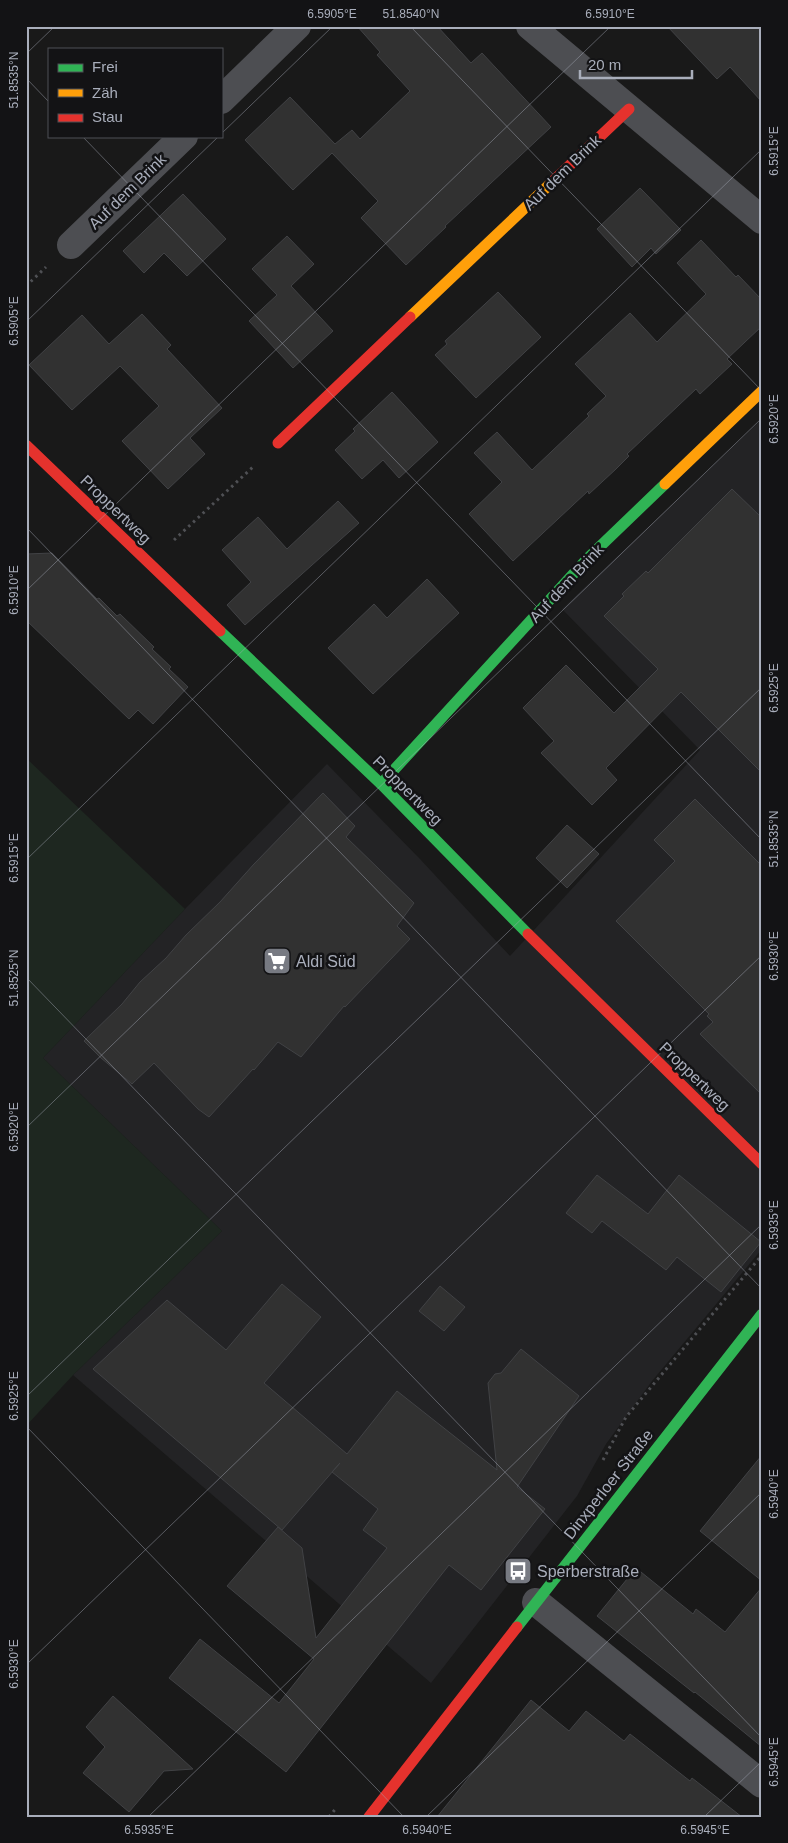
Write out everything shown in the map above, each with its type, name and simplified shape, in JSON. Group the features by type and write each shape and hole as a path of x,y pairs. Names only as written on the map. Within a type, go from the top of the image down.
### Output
{"street":[{"path":"222,99 297,26"},
{"path":"530,26 762,220"},
{"name":"Auf dem Brink","path":"278,443 629,109"},
{"name":"Auf dem Brink","path":"71,245 182,138"},
{"name":"Auf dem Brink","path":"381,784 587,559 762,391"},
{"name":"Proppertweg","path":"26,445 381,784 554,961 762,1164"},
{"name":"Dinxperloer Straße","path":"369,1817 762,1314"},
{"path":"536,1602 762,1784"}],"path":[{"path":"149,563 278,443"},
{"path":"626,1417 762,1255"}],"shaded area":[{"path":"762,419 762,1249 652,1381 606,1444 577,1496 431,1683 73,1375 222,1231 43,1058 327,764 420,859 510,956 700,750 562,609"},
{"path":"26,758 185,909 43,1058 222,1231 73,1375 26,1426"}],"building":[{"path":"357,26 437,26 471,63 482,53 551,127 406,265 361,218 378,201 332,153 293,190 245,140 290,97 335,144 352,130 360,139 410,91 377,55 380,52"},
{"path":"667,26 762,26 762,102 730,67 717,79"},
{"path":"640,188 681,230 656,254 651,248 632,267 597,229"},
{"path":"183,194 226,239 187,276 164,253 144,273 123,251"},
{"path":"287,236 314,264 291,286 333,331 293,368 249,321 277,295 252,269"},
{"path":"701,240 736,277 738,275 762,300 762,326 727,359 732,364 700,394 696,389 627,454 629,456 616,469 589,494 588,491 513,561 469,514 502,482 474,453 497,432 532,470 589,416 587,414 606,396 575,364 630,313 657,342 706,294 677,263"},
{"path":"498,292 541,337 476,398 435,355 447,344 445,341"},
{"path":"142,314 171,345 167,349 222,408 190,438 205,454 168,489 122,441 159,406 120,366 72,410 29,365 82,315 109,344"},
{"path":"392,392 438,442 399,478 383,460 362,479 335,450 355,431 353,429"},
{"path":"732,489 762,518 762,773 681,692 606,768 617,780 592,805 541,753 554,741 523,708 566,665 614,713 658,669 604,616 624,596 622,594 646,571 648,573"},
{"path":"338,501 359,523 245,625 227,605 251,582 222,550 258,517 287,549"},
{"path":"52,553 97,599 99,598 117,616 120,614 154,647 152,649 171,667 169,669 188,687 153,724 138,710 129,719 26,620 26,554"},
{"path":"427,579 459,613 373,694 328,648 374,604 387,618"},
{"name":"Aldi Süd","path":"323,793 355,826 346,837 414,903 397,926 410,939 344,1006 301,1057 278,1042 209,1117 198,1109 154,1063 132,1084 84,1041 122,1004 140,982 166,958"},
{"path":"695,799 762,866 762,1095 700,1034 713,1022 707,1016 709,1014 616,921 675,861 654,840"},
{"path":"567,825 599,854 567,888 536,858"},
{"path":"597,1175 648,1214 679,1175 761,1242 721,1292 677,1257 666,1270 602,1221 592,1233 566,1213"},
{"path":"282,1284 321,1317 264,1383 347,1454 397,1391 497,1470 488,1383 495,1374 501,1373 521,1349 579,1396 517,1487 545,1509 481,1590 449,1565 286,1772 169,1678 200,1639 279,1703 314,1659 227,1586 278,1527 302,1548 316,1638 387,1548 363,1530 378,1509 332,1472 282,1530 93,1369 167,1300 226,1350"},
{"path":"440,1286 465,1307 444,1331 419,1311"},
{"path":"762,1455 762,1581 700,1531"},
{"path":"636,1568 693,1614 696,1609 725,1632 762,1587 762,1747 597,1616"},
{"path":"113,1696 193,1769 164,1771 129,1812 83,1773 105,1747 86,1727"},
{"path":"531,1700 569,1731 586,1711 624,1741 630,1734 690,1781 692,1778 742,1817 437,1817"}],"traffic: fast":[{"path":"381,784 587,559 665,484"},
{"path":"220,631 381,784 528,934"},
{"path":"517,1627 762,1314"}],"traffic: slow":[{"path":"410,317 550,184"},
{"path":"665,484 762,391"}],"traffic: jam":[{"path":"550,184 629,109"},
{"path":"278,443 410,317"},
{"path":"26,445 220,631"},
{"path":"528,934 762,1164"},
{"path":"369,1817 517,1627"}],"place":[{"name":"Aldi Süd","path":"277,961"},
{"name":"Sperberstraße","path":"518,1571"}]}
